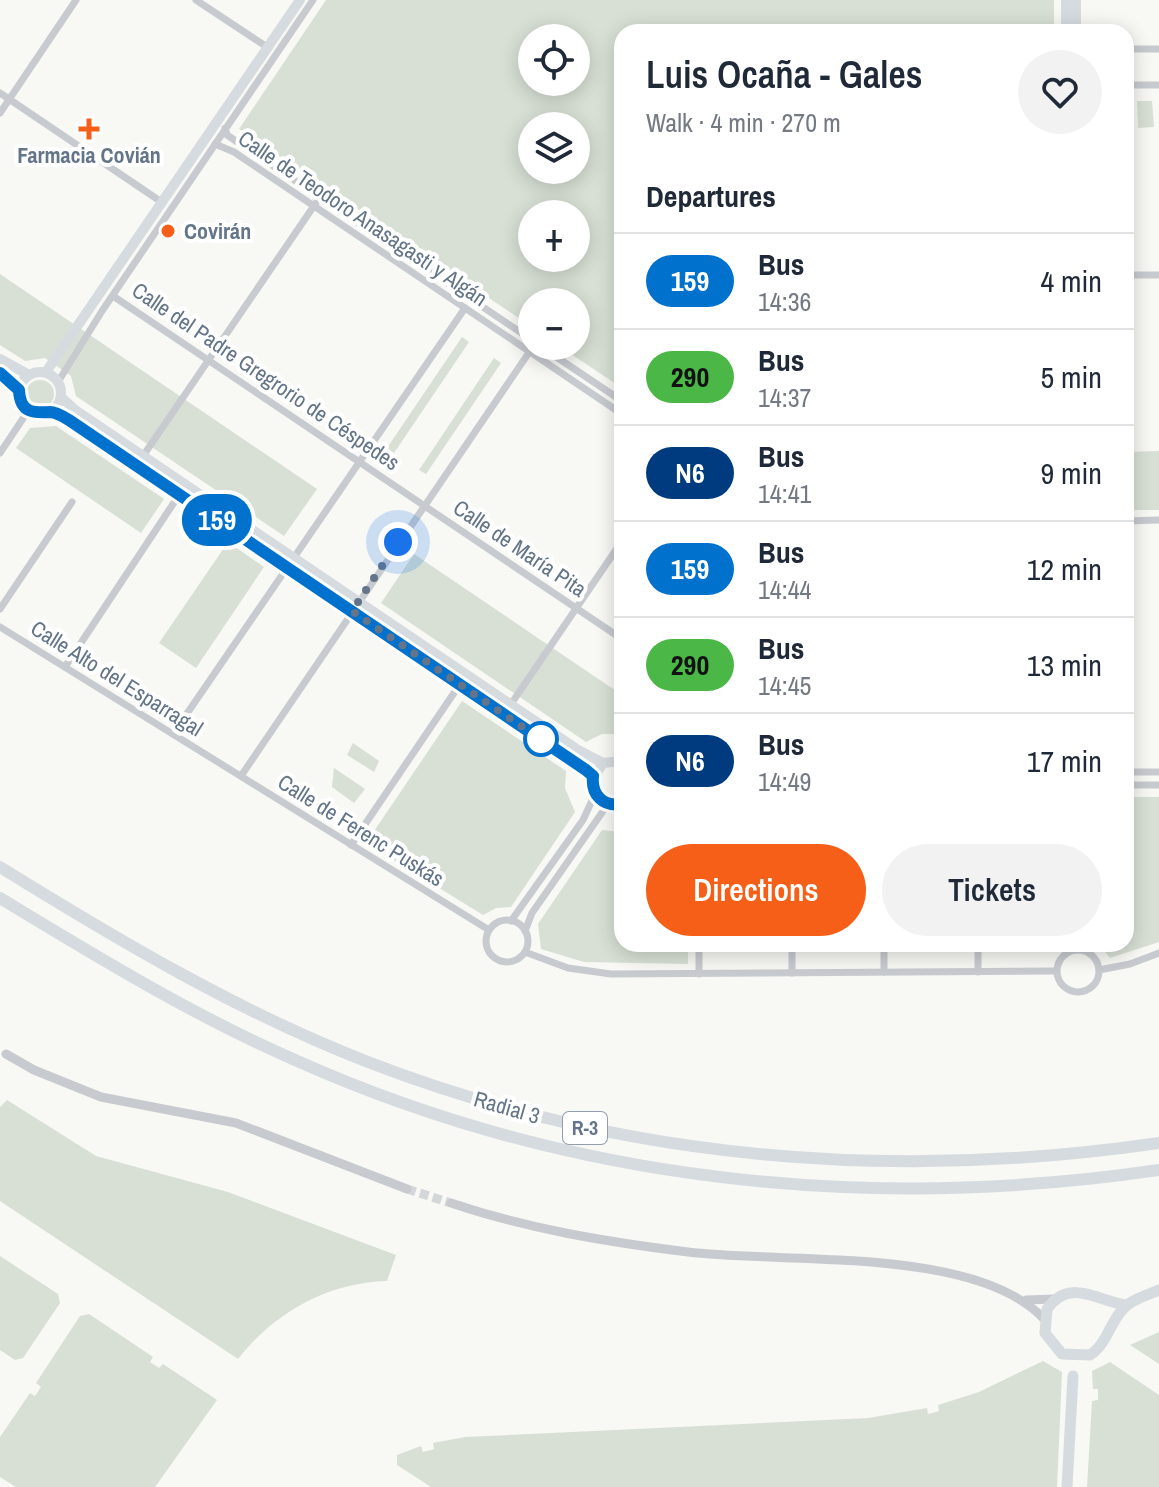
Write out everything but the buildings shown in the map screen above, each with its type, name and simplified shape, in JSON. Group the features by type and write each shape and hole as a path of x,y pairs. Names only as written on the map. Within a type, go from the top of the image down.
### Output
{"highway":[{"name":"Radial 3","path":"0,867 208,988 305,1035 368,1062 483,1102 578,1126 698,1148 868,1163 983,1162 1159,1143"},
{"name":"Radial 3","path":"0,898 165,996 295,1060 415,1107 517,1139 692,1175 852,1188 942,1191 1159,1170"}],"main road":[{"path":"0,359 29,375 46,372 300,0"},
{"path":"1066,0 1066,24"},
{"path":"1076,0 1076,24"},
{"path":"46,372 58,382 61,397 593,776"},
{"path":"0,374 19,390"},
{"path":"29,375 19,390 20,400 28,411 38,415 52,411 61,397"},
{"path":"52,411 179,495 291,563"},
{"path":"355,607 603,763 614,761"},
{"path":"603,763 593,776 595,794 608,804 614,804"},
{"path":"1073,1376 1104,1343 1110,1327 1126,1305 1159,1290"},
{"path":"1067,1487 1073,1376 1062,1354 1047,1340 1044,1319 1054,1299 1080,1291 1100,1300 1126,1305"},
{"path":"1100,1300 1110,1327"},
{"path":"1062,1354 1090,1355"}],"street":[{"path":"0,113 76,0"},
{"path":"196,0 267,47"},
{"path":"58,382 313,0"},
{"path":"1134,49 1159,49"},
{"path":"1134,85 1159,85"},
{"path":"0,93 163,203"},
{"name":"Calle de Teodoro Anasagasti y Algán","path":"225,128 227,135 518,331"},
{"name":"Calle de Teodoro Anasagasti y Algán","path":"215,144 234,152 518,343"},
{"path":"143,456 320,197"},
{"path":"1134,275 1159,275"},
{"name":"Calle del Padre Gregrorio de Céspedes","path":"113,296 398,487"},
{"path":"173,734 465,308"},
{"path":"241,776 524,360"},
{"name":"Calle de Teodoro Anasagasti y Algán","path":"543,360 614,409"},
{"path":"561,360 614,396"},
{"path":"0,453 28,411"},
{"name":"Calle de María Pita","path":"398,487 614,634"},
{"path":"65,667 179,495"},
{"path":"0,609 72,502"},
{"path":"1134,521 1159,520"},
{"path":"511,704 614,553"},
{"name":"Calle Alto del Esparragal","path":"0,627 214,760"},
{"path":"351,845 460,684"},
{"name":"Calle de Ferenc Puskás","path":"214,760 489,930"},
{"path":"1134,772 1159,772"},
{"path":"1134,785 1159,785"},
{"path":"511,921 583,820 595,794"},
{"path":"525,931 532,913 608,804"},
{"path":"511,921 525,931 528,941 525,952 515,961 496,959 486,943 489,930 499,922 511,921"},
{"path":"525,952 568,968 595,973 1056,971"},
{"path":"699,952 699,974"},
{"path":"792,952 792,973"},
{"path":"884,952 884,972"},
{"path":"978,952 978,972"},
{"path":"1066,952 1056,971 1062,985 1076,992 1094,984 1099,970 1088,952"},
{"path":"1099,970 1130,964 1159,953"},
{"path":"6,1054 34,1070 101,1097 236,1123 407,1189"},
{"path":"451,1203 554,1232 689,1252 942,1269 986,1281 1026,1300 1044,1319"},
{"path":"1026,1300 1054,1299"}],"shaded area":[{"path":"326,0 1054,0 1054,24 614,24 614,383 580,360 590,360 590,288 518,288 518,318 239,129"},
{"path":"1137,101 1152,101 1154,127 1138,128"},
{"path":"0,274 317,489 284,536 76,396 71,376 45,358 25,361 0,345"},
{"path":"462,337 469,342 394,453 387,448"},
{"path":"494,358 501,363 426,474 419,470"},
{"path":"40,380 50,384 54,394 50,404 40,408 30,404 26,394 30,384"},
{"path":"56,426 164,499 141,533 16,448 30,428"},
{"path":"1159,451 1159,510 1134,510 1134,452"},
{"path":"228,542 264,567 196,668 159,643"},
{"path":"414,554 614,690 614,734 602,734 586,742 381,603"},
{"path":"462,701 566,771 565,788 575,812 511,907 496,908 483,915 366,843"},
{"path":"353,743 379,761 368,786 374,772 347,755"},
{"path":"334,768 365,789 354,803 332,787"},
{"path":"1134,797 1159,797 1159,942 1134,950"},
{"path":"602,830 614,831 614,952 688,952 688,964 584,962 541,949 538,924"},
{"path":"1105,952 1128,952 1110,958"},
{"path":"7,1100 96,1156 228,1192 396,1255 387,1281 344,1287 304,1303 268,1327 238,1359 0,1201 0,1107"},
{"path":"0,1256 58,1294 60,1303 23,1358 15,1360 0,1350"},
{"path":"89,1314 153,1357 150,1362 159,1368 163,1364 217,1400 155,1487 16,1487 0,1477 0,1437 30,1393 35,1396 41,1387 36,1383 80,1316"},
{"path":"1159,1332 1159,1364 1130,1345"},
{"path":"1043,1361 1062,1372 1057,1487 431,1487 397,1465 397,1455 421,1446 423,1452 434,1449 433,1443 465,1437 868,1418 927,1408 928,1414 939,1411 938,1405 979,1392"},
{"path":"1110,1362 1159,1395 1159,1487 1087,1487 1092,1401 1098,1400 1098,1389 1093,1389 1092,1371"}],"tunnel":[{"path":"407,1189 451,1203"}],"bus line":[{"name":"159","path":"0,373 19,390 20,400 28,411 38,415 52,411 69,420 586,770 593,776 595,794 603,802 614,805"}],"place":[{"name":"Farmacia Covián","path":"89,129"},
{"name":"Covirán","path":"168,231"}],"route":[{"path":"398,542 352,611 546,743 541,739"}]}
